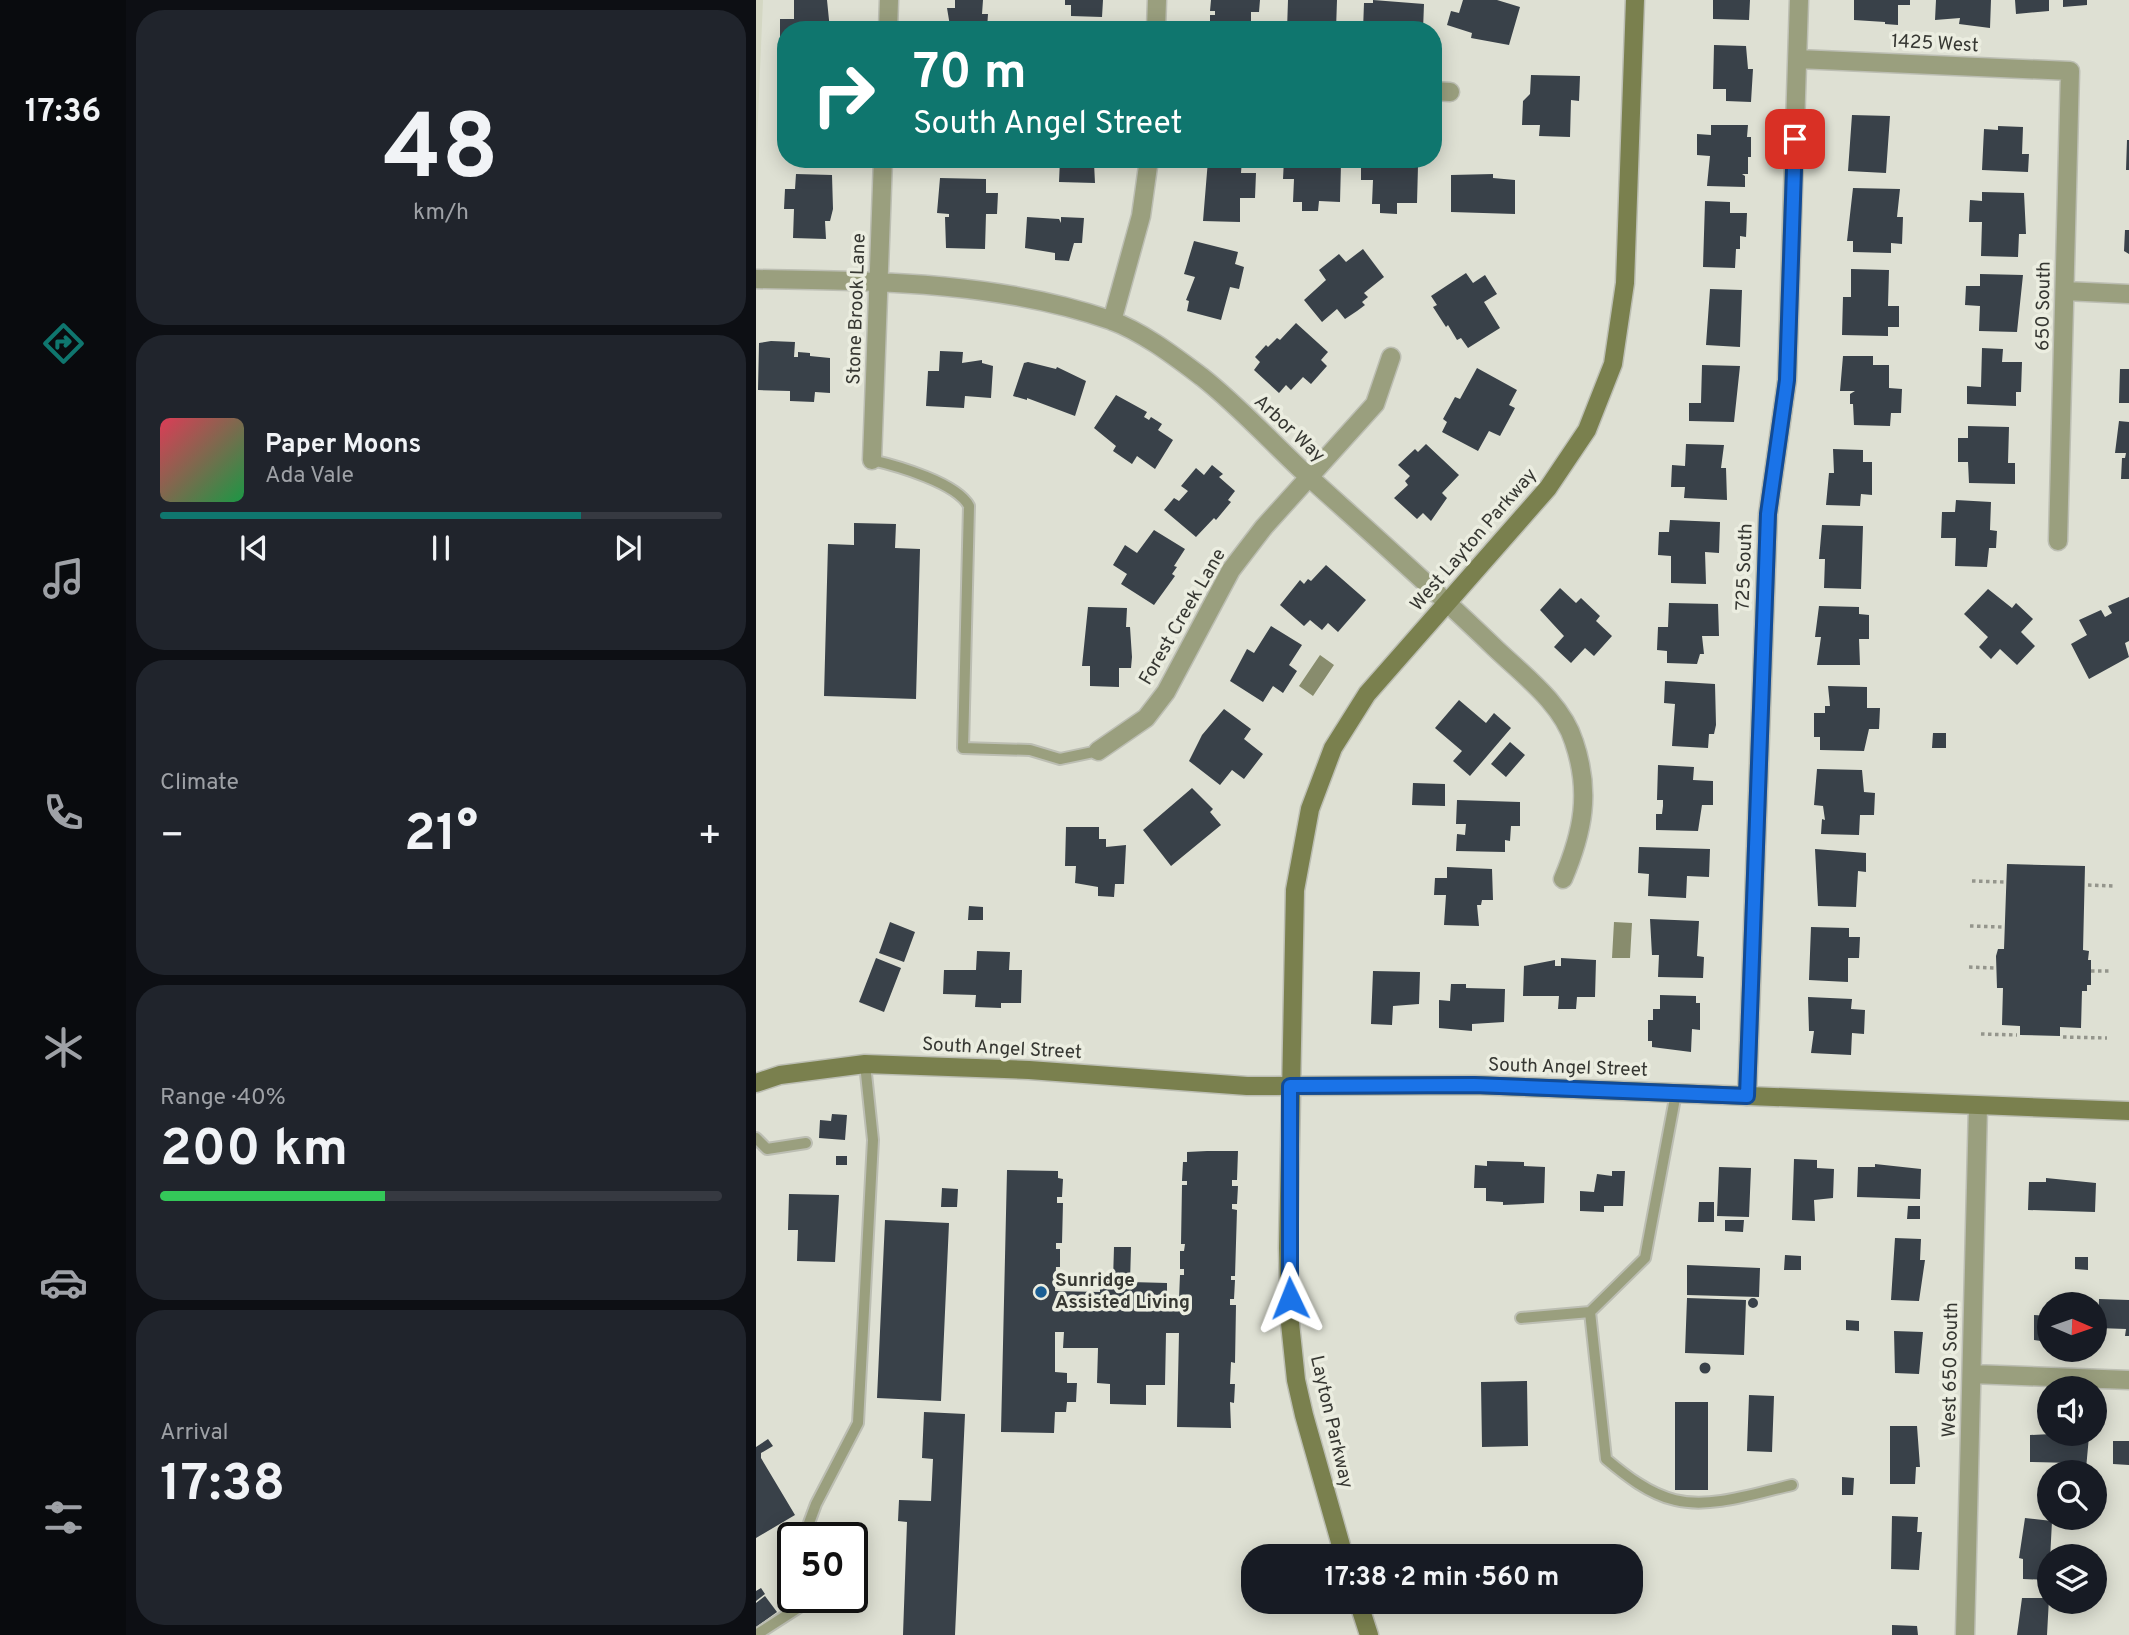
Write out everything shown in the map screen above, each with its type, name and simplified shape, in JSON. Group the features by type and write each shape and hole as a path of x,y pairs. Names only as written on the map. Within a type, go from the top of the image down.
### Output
{"main road":[{"name":"West Layton Parkway","path":"1290,1086 1295,890 1310,809 1334,748 1367,694 1548,488 1587,430 1613,364 1625,283 1635,0"},
{"name":"South Angel Street","path":"756,1083 780,1075 865,1064 1029,1070 1247,1086 1474,1085 2129,1111"},
{"name":"Layton Parkway","path":"1290,1086 1288,1248 1296,1380 1314,1457 1341,1544"},
{"path":"1362,1614 1369,1635"}],"street":[{"path":"888,21 889,0"},
{"path":"1156,21 1157,0"},
{"name":"725 South","path":"1747,1096 1768,514 1787,380 1799,0"},
{"name":"1425 West","path":"1798,59 2070,71"},
{"name":"650 South","path":"2058,541 2070,71"},
{"name":"Stone Brook Lane","path":"872,460 883,168"},
{"path":"1112,321 1141,216 1148,168"},
{"name":"Arbor Way","path":"756,279 878,281 999,293 1112,321 1150,341 1204,379 1448,603 1549,700 1574,740 1585,793 1579,840 1563,879"},
{"path":"2066,291 2129,294"},
{"name":"Forest Creek Lane","path":"1098,751 1146,718 1166,692 1231,570 1376,404 1391,358"},
{"name":"West 650 South","path":"1965,1635 1978,1106"},
{"path":"1972,1374 2129,1380"}],"lane":[{"path":"872,460 899,466 960,494 969,506 963,748 1030,750 1060,759 1098,751"},
{"path":"809,1522 858,1423 873,1140 865,1064"},
{"path":"1521,1318 1590,1312 1645,1258 1676,1093"},
{"path":"756,1138 767,1149 806,1143"},
{"path":"1590,1312 1606,1459 1633,1481 1674,1500 1698,1502 1792,1485"},
{"path":"756,1635 790,1613"}],"path":[{"path":"1972,881 2004,882"},
{"path":"2088,885 2114,886"},
{"path":"1970,926 2002,927"},
{"path":"1969,967 1994,968"},
{"path":"2091,971 2111,971"},
{"path":"1981,1034 2017,1035"},
{"path":"2063,1037 2108,1038"}],"shaded area":[{"path":"756,0 763,0 756,165"},
{"path":"1320,655 1334,665 1313,696 1299,686"},
{"path":"1614,922 1632,923 1630,958 1612,958"}],"building":[{"path":"794,0 827,0 829,21 780,21 794,19"},
{"path":"955,0 983,0 982,14 988,14 988,21 949,21 947,8 955,8"},
{"path":"1065,0 1103,0 1102,17 1071,16 1071,5 1065,5"},
{"path":"1211,0 1260,0 1259,12 1251,12 1251,21 1210,21 1210,15 1215,15 1215,11 1210,11"},
{"path":"1288,0 1337,0 1336,21 1287,21"},
{"path":"1373,0 1424,4 1423,21 1363,21 1364,3 1373,3"},
{"path":"1463,0 1497,0 1520,7 1509,45 1471,38 1472,33 1447,25 1451,11 1459,13"},
{"path":"1713,0 1750,0 1749,20 1713,19"},
{"path":"1854,0 1910,0 1910,5 1898,5 1898,25 1885,24 1854,20"},
{"path":"1936,0 1991,0 1990,28 1959,24 1960,18 1935,20"},
{"path":"2015,0 2049,0 2049,11 2016,14"},
{"path":"2063,0 2087,0 2087,5 2063,7"},
{"path":"1714,45 1746,46 1748,69 1753,69 1751,102 1726,101 1726,89 1713,89"},
{"path":"1531,75 1580,76 1579,101 1571,100 1570,137 1539,136 1540,125 1522,125 1523,101 1530,94"},
{"path":"1852,115 1890,116 1886,173 1848,171"},
{"path":"1711,125 1748,125 1747,137 1751,137 1751,157 1748,157 1748,174 1742,174 1745,176 1745,187 1707,186 1710,156 1697,155 1697,134 1711,135"},
{"path":"1998,126 2023,127 2022,154 2029,154 2028,172 1982,170 1984,129 1998,130"},
{"path":"2129,140 2129,170 2126,170"},
{"path":"1060,168 1094,168 1095,183 1059,182"},
{"path":"1207,168 1241,168 1241,173 1256,173 1255,198 1240,198 1240,222 1203,221"},
{"path":"1284,168 1341,168 1340,202 1319,201 1318,211 1302,211 1302,202 1293,202 1294,179 1283,179"},
{"path":"1361,168 1418,168 1417,203 1397,203 1397,214 1380,213 1380,204 1372,204 1373,180 1361,180"},
{"path":"796,174 832,175 833,209 830,221 825,221 826,239 793,238 794,209 784,209 785,189 795,189"},
{"path":"1493,174 1493,178 1515,180 1515,214 1451,212 1451,175"},
{"path":"940,178 986,179 986,193 998,193 997,214 986,214 985,249 946,248 945,217 949,217 949,214 937,213"},
{"path":"1853,188 1900,189 1897,217 1903,217 1902,244 1891,243 1891,253 1853,252 1853,241 1847,241"},
{"path":"1982,192 2024,193 2026,234 2019,234 2018,257 1981,256 1982,222 1969,222 1970,200 1982,201"},
{"path":"1705,201 1730,202 1730,213 1747,213 1746,237 1740,236 1735,268 1703,267"},
{"path":"1027,217 1059,219 1061,223 1061,217 1084,218 1082,243 1074,243 1069,261 1055,260 1055,253 1025,248"},
{"path":"2125,230 2129,230 2129,254 2124,251"},
{"path":"1194,241 1238,252 1235,264 1244,267 1239,289 1230,287 1221,320 1187,311 1189,301 1186,300 1195,277 1184,274"},
{"path":"1363,249 1384,277 1364,293 1368,297 1362,302 1365,305 1357,311 1345,319 1337,309 1322,322 1304,300 1326,280 1319,270 1339,254 1346,262"},
{"path":"1851,269 1889,270 1888,306 1899,306 1899,327 1888,327 1888,336 1842,335 1843,297 1851,297"},
{"path":"1466,273 1473,283 1485,275 1497,294 1484,302 1500,328 1468,348 1461,338 1457,340 1448,325 1446,327 1433,307 1437,305 1431,296"},
{"path":"1980,274 2023,275 2017,332 1979,331 1980,306 1965,305 1966,286 1980,286"},
{"path":"1710,289 1742,290 1740,347 1706,345"},
{"path":"1296,323 1328,352 1321,360 1327,366 1311,384 1303,377 1291,390 1286,385 1279,393 1254,370 1260,362 1255,357 1266,345 1268,347 1277,338 1280,340"},
{"path":"795,342 794,357 798,357 798,352 830,358 830,393 815,392 814,402 790,401 790,391 758,390 759,343"},
{"path":"1982,348 2003,349 2002,362 2022,362 2021,392 2016,392 2016,406 1967,404 1967,386 1981,387"},
{"path":"940,351 963,352 962,363 982,360 982,363 993,366 991,398 965,396 964,408 926,406 928,371 939,371"},
{"path":"1843,356 1873,356 1873,365 1889,365 1889,388 1902,389 1901,413 1891,413 1890,426 1854,425 1850,394 1855,391 1840,391"},
{"path":"1024,363 1056,369 1057,367 1086,381 1075,416 1027,398 1013,396"},
{"path":"1702,365 1740,366 1734,422 1689,421 1689,403 1701,403"},
{"path":"1477,368 1517,390 1509,405 1515,408 1500,436 1489,431 1478,451 1442,432 1447,422 1443,419 1455,397 1460,399"},
{"path":"2120,369 2129,369 2129,403 2119,403"},
{"path":"1116,395 1147,412 1144,417 1149,420 1151,417 1162,424 1158,430 1173,440 1155,469 1137,456 1132,464 1113,451 1116,446 1094,428"},
{"path":"2119,421 2129,422 2129,479 2121,479 2122,458 2125,458 2126,453 2115,453"},
{"path":"1968,426 2009,427 2008,463 2015,463 2015,484 1969,483 1968,462 1958,462 1958,438 1968,438"},
{"path":"1426,444 1459,475 1442,493 1447,498 1431,521 1423,513 1417,519 1394,498 1408,485 1405,481 1410,476 1398,465 1415,449 1418,452"},
{"path":"1686,444 1724,445 1721,468 1726,468 1727,500 1684,498 1685,487 1671,487 1672,465 1685,466"},
{"path":"1833,449 1863,450 1863,462 1872,462 1872,495 1861,494 1860,506 1826,505 1829,473 1834,473"},
{"path":"1212,465 1223,474 1219,477 1235,491 1228,500 1231,502 1216,520 1214,518 1196,537 1164,510 1174,498 1179,501 1188,491 1181,486 1196,468 1204,475"},
{"path":"1956,500 1991,502 1990,530 1997,531 1996,548 1989,548 1987,567 1955,566 1956,538 1941,538 1942,512 1955,512"},
{"path":"1670,520 1720,522 1719,553 1705,552 1706,584 1671,583 1671,556 1658,555 1659,532 1669,532"},
{"path":"854,523 896,524 895,548 920,549 916,699 824,696 828,544 854,545"},
{"path":"1822,525 1863,526 1861,589 1824,588 1825,559 1819,559"},
{"path":"1154,530 1185,549 1174,566 1177,567 1172,574 1175,576 1154,605 1121,584 1127,574 1113,565 1125,545 1137,553"},
{"path":"1326,565 1366,600 1338,632 1328,623 1322,630 1310,620 1304,626 1280,605 1300,580 1304,584 1308,579 1311,581"},
{"path":"1560,588 1576,603 1581,598 1600,616 1596,621 1612,636 1594,656 1585,648 1571,663 1554,647 1564,636 1540,610"},
{"path":"1988,589 2012,608 2016,603 2033,619 2021,632 2035,646 2017,665 2000,649 1991,659 1979,647 1988,637 1964,614"},
{"path":"2129,597 2129,641 2125,643 2129,657 2089,679 2071,644 2087,635 2079,620 2101,610 2105,617 2112,613 2108,606"},
{"path":"1669,603 1718,604 1719,636 1702,636 1704,654 1700,654 1697,664 1667,663 1667,651 1657,650 1658,627 1668,627"},
{"path":"1819,606 1859,607 1859,614 1869,615 1869,639 1859,639 1860,665 1817,665 1821,637 1815,637"},
{"path":"1088,607 1127,608 1126,627 1130,627 1131,668 1119,668 1119,687 1090,686 1090,666 1082,666"},
{"path":"1271,626 1302,645 1289,665 1297,671 1283,693 1273,686 1263,702 1230,681 1247,649 1254,653"},
{"path":"1665,681 1715,684 1716,725 1714,734 1709,734 1708,748 1672,746 1675,704 1664,703"},
{"path":"1828,686 1867,687 1867,708 1880,708 1879,729 1869,729 1864,751 1820,750 1820,737 1814,737 1814,713 1825,713 1825,706 1830,706"},
{"path":"1459,700 1486,723 1494,713 1511,728 1470,776 1453,761 1462,751 1435,728"},
{"path":"1224,709 1251,729 1244,739 1263,754 1244,779 1232,770 1220,785 1189,761 1202,735"},
{"path":"1933,733 1946,733 1946,748 1932,748"},
{"path":"1510,742 1525,755 1506,777 1491,764"},
{"path":"1658,765 1694,767 1693,780 1713,781 1713,805 1702,805 1698,831 1656,830 1656,814 1662,814 1663,806 1663,800 1657,800"},
{"path":"1817,769 1862,770 1864,792 1875,793 1874,815 1860,815 1859,835 1821,834 1822,819 1825,820 1823,806 1814,805"},
{"path":"1413,783 1445,784 1445,806 1412,805"},
{"path":"1192,788 1213,809 1210,812 1221,825 1171,866 1143,830"},
{"path":"1457,800 1520,802 1520,826 1511,826 1510,841 1505,840 1505,852 1456,851 1457,834 1465,835 1466,824 1456,824"},
{"path":"1066,827 1099,827 1099,839 1106,839 1106,847 1126,845 1124,884 1115,884 1114,897 1098,896 1098,887 1075,883 1076,866 1065,866"},
{"path":"1639,847 1710,849 1709,877 1687,876 1686,898 1648,896 1649,874 1638,873"},
{"path":"1815,849 1866,853 1866,872 1858,871 1856,907 1818,906"},
{"path":"2007,864 2085,866 2083,950 2089,951 2091,985 2087,985 2087,991 2082,991 2081,1028 2060,1027 2060,1036 2020,1035 2020,1026 2002,1025 2003,988 1997,988 1996,956 1998,949 2004,949"},
{"path":"1447,867 1492,869 1493,900 1482,900 1481,905 1477,905 1479,926 1444,925 1446,895 1434,895 1435,878 1447,878"},
{"path":"969,906 983,907 983,920 968,920"},
{"path":"1650,919 1699,921 1697,956 1704,957 1703,978 1658,977 1659,955 1652,955"},
{"path":"890,922 915,932 904,962 879,953"},
{"path":"1811,927 1849,928 1849,937 1860,937 1859,958 1848,958 1848,982 1809,980"},
{"path":"977,951 1010,952 1009,970 1022,970 1021,1003 1001,1003 1001,1008 975,1007 976,995 943,994 944,970 976,970"},
{"path":"876,958 901,968 884,1012 859,1002"},
{"path":"1561,958 1596,960 1595,997 1577,997 1576,1009 1558,1009 1559,996 1523,996 1524,966 1555,960 1555,966 1561,966"},
{"path":"1373,971 1420,972 1419,1004 1393,1006 1392,1025 1371,1024"},
{"path":"1451,984 1466,984 1466,988 1505,989 1504,1022 1472,1024 1472,1031 1439,1028 1439,1000 1450,1001"},
{"path":"1660,995 1696,996 1696,1003 1700,1003 1700,1030 1692,1029 1691,1052 1652,1047 1652,1041 1648,1041 1648,1020 1653,1020 1653,1009 1660,1009"},
{"path":"1808,997 1852,999 1851,1009 1865,1010 1864,1034 1852,1033 1851,1055 1811,1053 1814,1031 1809,1031"},
{"path":"832,1114 847,1115 845,1140 819,1138 820,1120 831,1121"},
{"name":"Sunridge Assisted Living","path":"1238,1151 1237,1180 1232,1180 1232,1186 1238,1186 1237,1204 1232,1204 1232,1209 1237,1210 1235,1276 1231,1276 1231,1280 1235,1280 1234,1299 1230,1299 1230,1305 1236,1305 1235,1363 1231,1362 1230,1384 1235,1384 1234,1403 1230,1402 1231,1428 1177,1427 1179,1333 1166,1333 1165,1385 1146,1385 1146,1405 1110,1404 1110,1384 1097,1383 1098,1348 1063,1348 1064,1332 1055,1332 1055,1372 1067,1373 1067,1383 1077,1383 1076,1402 1067,1402 1066,1412 1055,1412 1054,1433 1001,1432 1007,1170 1058,1171 1058,1178 1063,1179 1062,1197 1057,1197 1057,1203 1063,1203 1062,1243 1056,1243 1056,1249 1060,1249 1060,1267 1056,1267 1055,1291 1100,1292 1100,1281 1113,1281 1114,1247 1131,1247 1130,1282 1167,1283 1167,1299 1179,1299 1180,1275 1184,1275 1184,1269 1180,1269 1180,1251 1184,1251 1185,1244 1181,1244 1182,1185 1187,1185 1187,1181 1182,1181 1183,1162 1187,1162 1187,1152"},
{"path":"836,1156 847,1156 847,1165 836,1165"},
{"path":"1794,1159 1817,1160 1817,1168 1834,1169 1833,1198 1814,1200 1815,1221 1792,1220"},
{"path":"1487,1161 1524,1162 1524,1166 1545,1167 1544,1203 1503,1205 1503,1202 1486,1201 1486,1188 1474,1188 1475,1165 1487,1166"},
{"path":"1875,1164 1921,1169 1920,1199 1857,1197 1858,1167 1875,1167"},
{"path":"1719,1167 1751,1168 1749,1217 1717,1216"},
{"path":"1612,1171 1625,1171 1623,1206 1604,1206 1604,1212 1580,1211 1580,1191 1594,1192 1597,1174 1612,1176"},
{"path":"2046,1178 2096,1183 2095,1212 2028,1210 2029,1182 2046,1182"},
{"path":"942,1188 958,1189 957,1207 941,1207"},
{"path":"789,1194 839,1195 835,1262 797,1261 798,1230 788,1230"},
{"path":"1699,1202 1714,1202 1714,1222 1698,1222"},
{"path":"1908,1206 1920,1206 1920,1219 1907,1219"},
{"path":"885,1220 949,1223 941,1401 877,1398"},
{"path":"1725,1220 1744,1220 1743,1232 1725,1231"},
{"path":"1895,1238 1921,1239 1920,1260 1925,1260 1919,1301 1891,1300"},
{"path":"1785,1255 1801,1256 1801,1270 1784,1270"},
{"path":"2075,1257 2088,1257 2088,1270 2075,1269"},
{"path":"1687,1265 1760,1268 1759,1297 1687,1295"},
{"path":"1687,1298 1746,1300 1744,1355 1685,1353"},
{"path":"1753,1298 1757,1299 1757,1307 1753,1308 1749,1307 1748,1303 1749,1299"},
{"path":"2107,1299 2129,1300 2129,1336 2125,1336 2126,1329 2107,1328"},
{"path":"2034,1315 2037,1315 2037,1340 2034,1340"},
{"path":"1846,1320 1859,1321 1859,1331 1846,1330"},
{"path":"1894,1331 1923,1332 1919,1374 1895,1373"},
{"path":"1705,1362 1711,1368 1705,1374 1699,1368"},
{"path":"1527,1381 1528,1446 1482,1447 1481,1382"},
{"path":"1749,1395 1774,1396 1772,1452 1747,1451"},
{"path":"1675,1402 1708,1402 1708,1490 1675,1490"},
{"path":"924,1412 965,1414 955,1635 903,1635 907,1522 898,1521 899,1500 931,1501 933,1459 922,1458"},
{"path":"1890,1426 1917,1426 1920,1467 1916,1467 1915,1484 1890,1484"},
{"path":"2030,1435 2037,1435 2037,1446 2088,1446 2087,1460 2030,1462"},
{"path":"768,1439 773,1446 761,1453 761,1458 795,1515 783,1522 777,1522 777,1526 756,1538 756,1447"},
{"path":"2113,1441 2129,1441 2129,1465 2113,1464"},
{"path":"1842,1477 1854,1478 1853,1495 1842,1495"},
{"path":"1892,1516 1918,1517 1917,1532 1922,1532 1919,1570 1891,1569"},
{"path":"2025,1518 2037,1519 2037,1530 2052,1530 2051,1544 2037,1544 2037,1580 2023,1579 2023,1559 2019,1558"},
{"path":"761,1588 765,1594 756,1601 756,1591"},
{"path":"765,1596 777,1612 756,1627 756,1603"},
{"path":"2022,1598 2037,1598 2037,1614 2048,1614 2047,1635 2017,1635"},
{"path":"1892,1625 1917,1626 1918,1635 1892,1635"}],"place":[{"name":"Sunridge Assisted Living","path":"1041,1292"}],"route":[{"path":"1290,1298 1290,1086 1474,1085 1747,1096 1768,514 1787,380 1795,139"}]}
